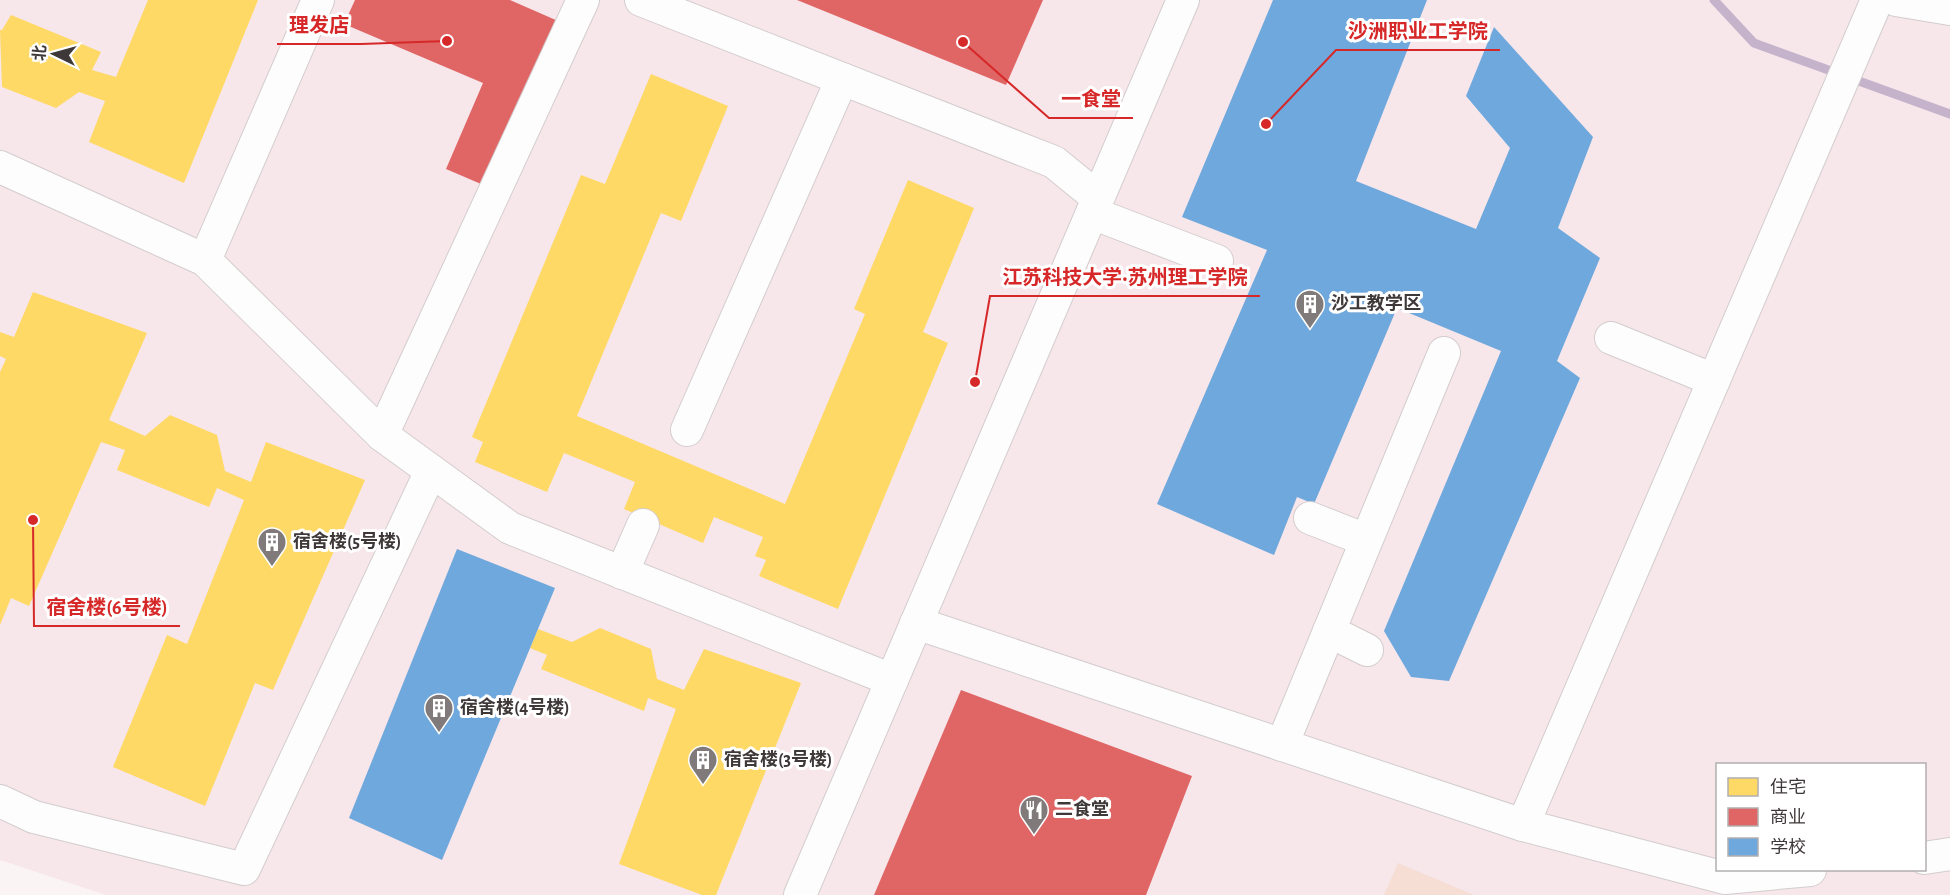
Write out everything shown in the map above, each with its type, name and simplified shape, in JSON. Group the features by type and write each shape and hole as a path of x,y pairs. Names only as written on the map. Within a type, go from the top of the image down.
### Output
{"street":[{"path":"205,260 318,0"},
{"path":"382,435 546,68 583,0"},
{"path":"641,0 1054,162 1095,205 1217,261"},
{"path":"801,895 1183,0"},
{"path":"1523,825 1877,0"},
{"path":"1896,0 1950,9"},
{"path":"687,430 842,79"},
{"path":"0,167 205,260 382,435 510,528 892,680"},
{"path":"1611,338 1714,380"},
{"path":"1282,745 1444,353"},
{"path":"0,801 34,817 244,869 431,471"},
{"path":"1310,518 1366,540"},
{"path":"622,573 644,525"},
{"path":"916,623 1523,825 1725,878 1799,871"},
{"path":"1329,631 1367,650"},
{"path":"1926,858 1950,854"}],"shaded area":[{"path":"0,0 1950,0 1950,895 106,895 0,860"},
{"path":"1398,863 1474,895 1384,895"}],"building: 住宅":[{"path":"148,0 258,0 184,183 89,142 105,101 79,92 56,108 2,87 0,30 11,15 101,52 92,70 116,77"},
{"path":"651,74 728,106 681,221 661,213 577,416 785,504 865,314 854,309 908,180 974,208 923,332 948,343 838,609 759,576 766,560 755,556 763,537 714,517 703,543 624,509 635,482 564,453 547,492 475,462 483,442 472,437 581,175 605,184"},
{"path":"33,292 147,333 109,420 145,436 170,415 217,435 225,471 251,482 266,442 365,480 273,690 255,683 205,806 113,767 167,635 187,644 244,500 217,488 209,507 117,470 125,450 101,442 29,606 11,598 0,625 0,372 6,359 0,356 0,332 14,337"},
{"name":"宿舍楼(3号楼)","path":"600,628 651,649 657,679 684,690 704,649 801,683 716,895 702,895 619,864 676,709 648,698 644,711 541,669 547,655 530,648 538,629 572,642"}],"building: 商业":[{"path":"355,0 510,0 558,21 488,187 446,169 483,83 344,24"},
{"path":"797,0 1043,0 1006,85"},
{"name":"二食堂","path":"961,690 1192,776 1146,895 874,895"}],"building: 学校":[{"name":"沙工教学区","path":"1273,0 1427,0 1356,181 1476,229 1510,148 1466,96 1494,27 1593,137 1558,228 1600,258 1557,361 1580,378 1449,681 1411,677 1384,631 1501,351 1397,308 1314,504 1297,497 1274,555 1157,504 1267,250 1182,217"},
{"name":"宿舍楼(4号楼)","path":"457,549 555,588 442,860 349,818"}],"waterway":[{"path":"1714,0 1754,43 1950,114"}],"place":[{"name":"理发店","path":"447,41"},
{"name":"一食堂","path":"963,42"},
{"name":"沙洲职业工学院","path":"1266,124"},
{"name":"沙工教学区","path":"1310,330"},
{"name":"江苏科技大学•苏州理工学院","path":"975,382"},
{"name":"宿舍楼(6号楼)","path":"33,520"},
{"name":"宿舍楼(5号楼)","path":"272,568"},
{"name":"宿舍楼(4号楼)","path":"439,734"},
{"name":"宿舍楼(3号楼)","path":"703,786"},
{"name":"二食堂","path":"1034,836"}]}
